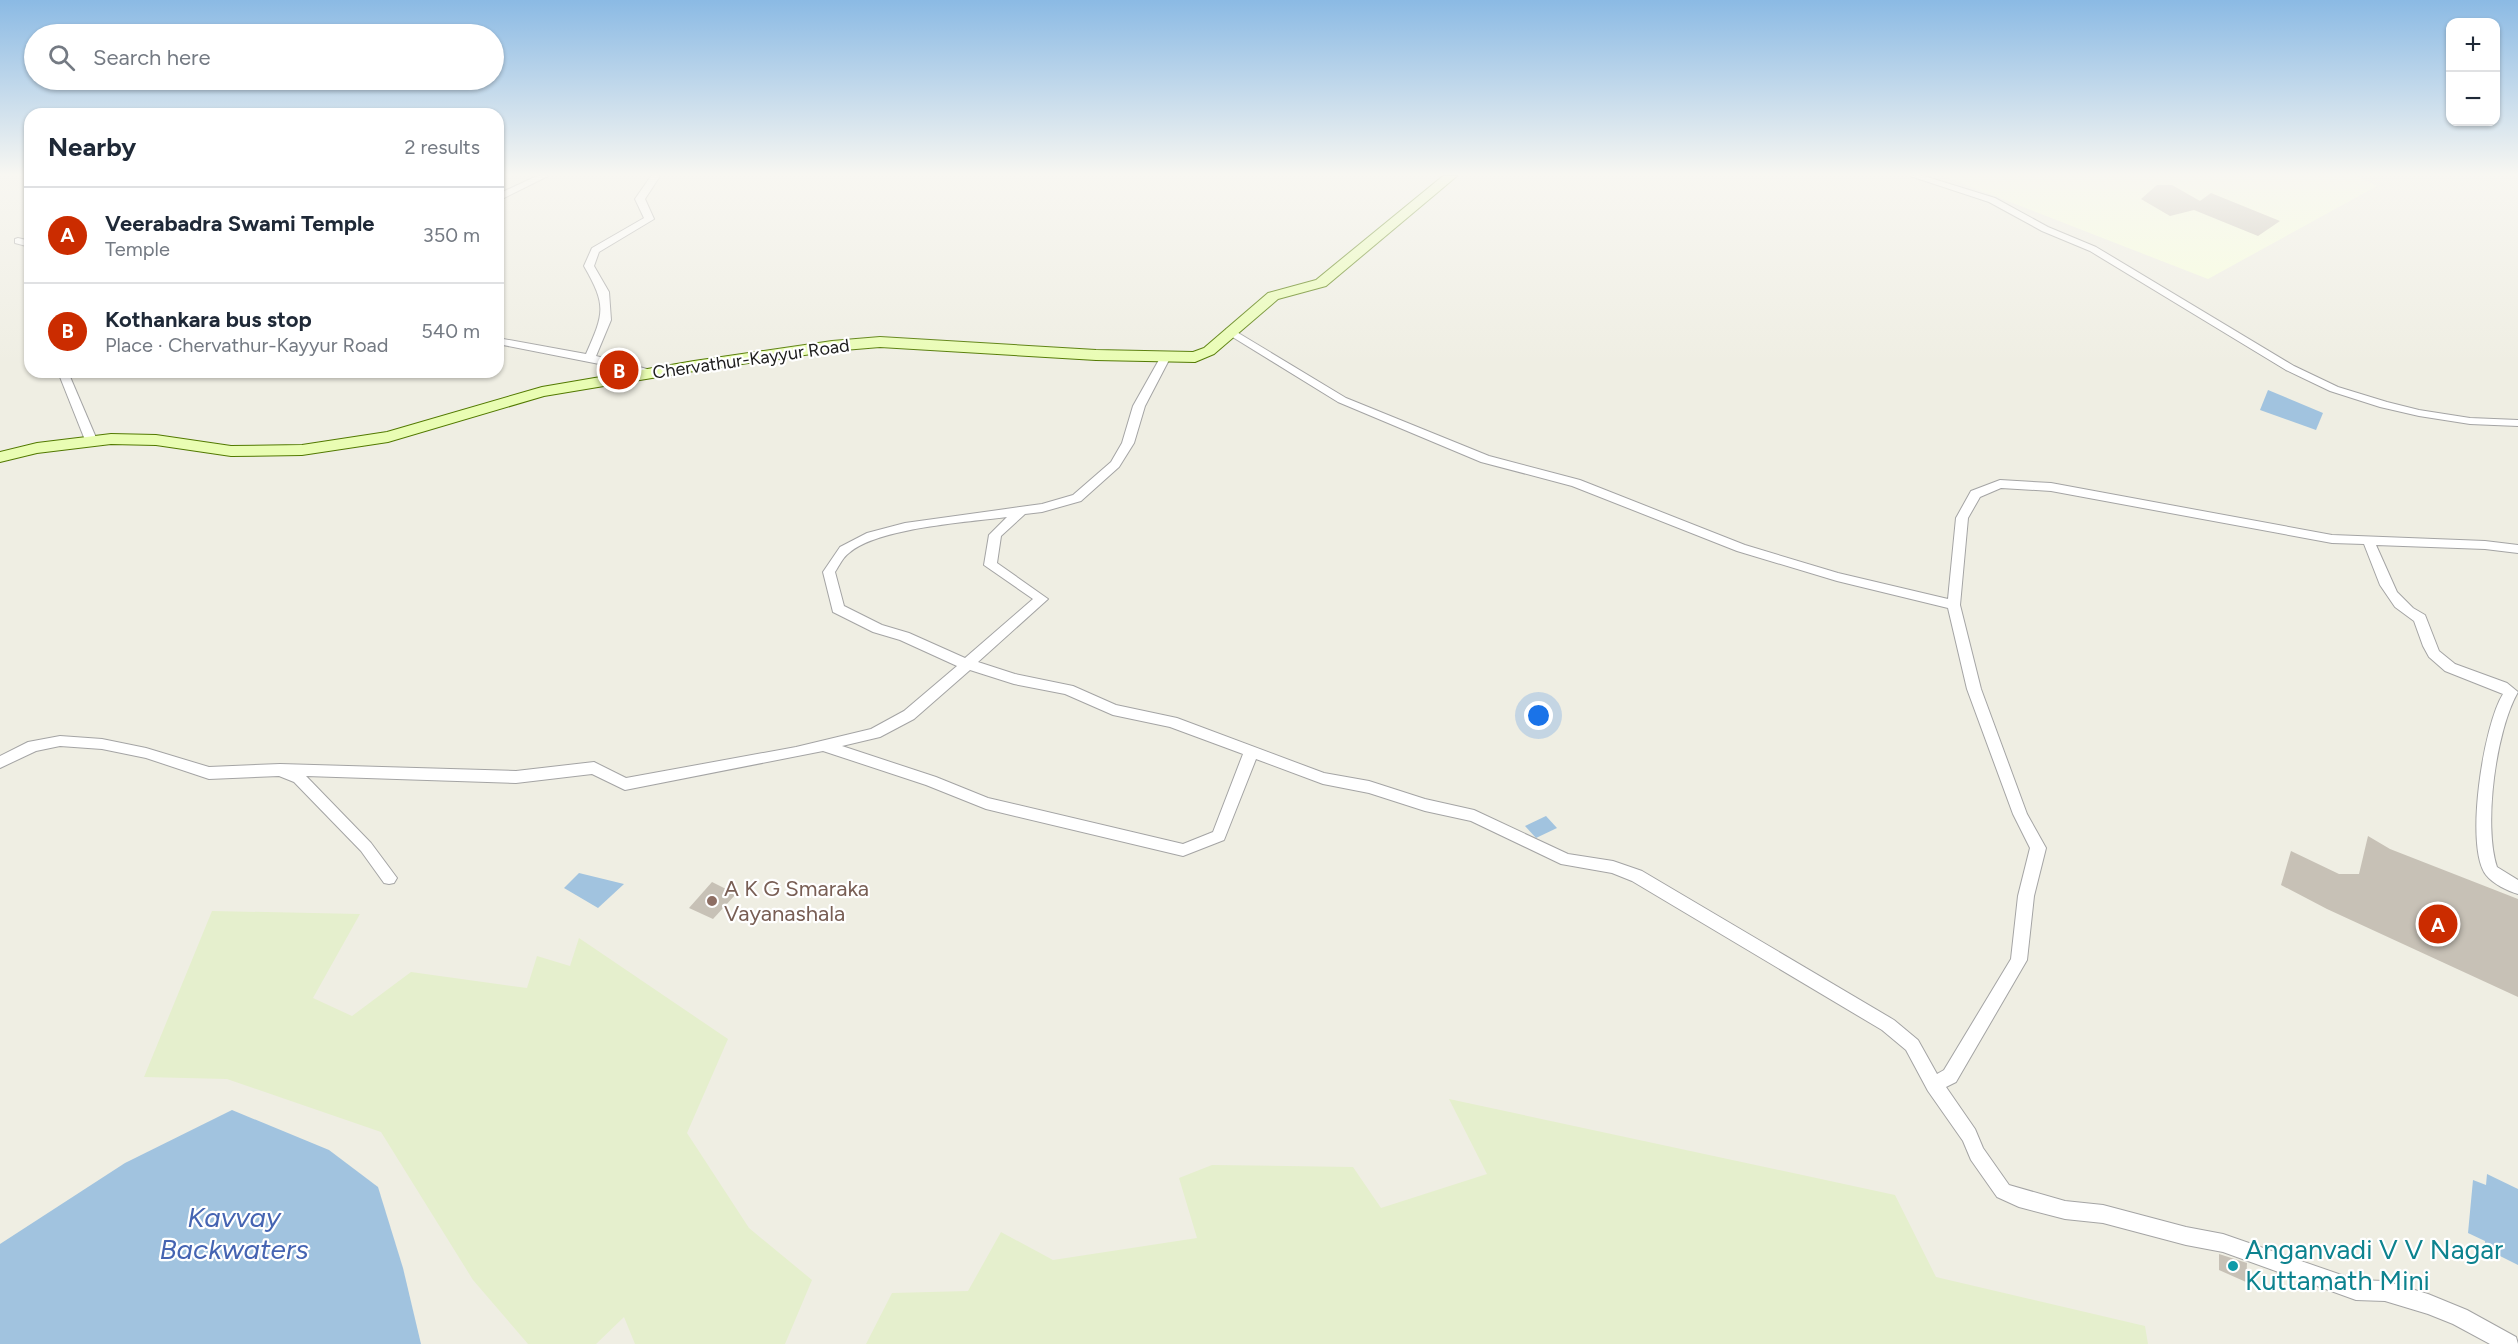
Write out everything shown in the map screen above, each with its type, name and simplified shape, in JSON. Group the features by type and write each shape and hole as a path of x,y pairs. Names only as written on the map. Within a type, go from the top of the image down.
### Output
{"main road":[{"name":"Chervathur-Kayyur Road","path":"0,457 91,440 156,440 241,451 302,450 388,437 542,392 831,346 880,342 1165,358 1195,357 1209,351 1273,296 1321,284 1376,239"}],"street":[{"path":"590,358 606,320 604,292 589,266 596,250 615,239"},
{"path":"2069,239 2093,249 2290,368 2334,388 2384,405 2419,413 2470,421 2518,423"},
{"path":"18,241 24,242"},
{"path":"1230,331 1342,400 1485,459 1576,483 1741,548 1837,577 1954,604"},
{"path":"504,342 590,358 651,373"},
{"path":"1165,358 1139,406 1128,443 1115,464 1077,498 1021,511 905,527 871,536 844,550 829,572 838,609 878,629 904,636 941,655 1014,679 1068,690 1113,710 1172,722 1323,778 1369,787 1425,805 1474,816 1566,860 1613,867 1637,876 1888,1024 1912,1045 1934,1085 1969,1135 1977,1154 2003,1191 2019,1198 2065,1210 2103,1214 2186,1236 2223,1243 2356,1290 2385,1291 2460,1317 2509,1344"},
{"path":"65,378 91,440"},
{"path":"1934,1085 1950,1076 2019,960 2026,896 2038,848 2020,814 1974,689 1954,604 1962,518 1975,494 2000,484 2062,489 2262,528 2332,539 2485,545 2518,549"},
{"path":"0,762 33,746 60,741 92,743 146,753 209,773 280,770 516,777 594,768 625,784 822,746 876,733 909,716 1042,599 990,565 995,535 1021,511"},
{"path":"2367,540 2390,593 2404,611 2420,618 2433,653 2441,662 2466,674 2497,683 2511,692 2501,709 2488,771 2484,832 2485,851 2491,870 2518,888"},
{"path":"822,746 931,781 986,802 1183,850 1219,836 1251,752"},
{"path":"280,770 298,778 366,847 389,878"}],"shaded area":[{"path":"2104,239 2281,239 2208,279"},
{"path":"212,911 360,914 313,998 352,1016 411,972 527,988 537,956 570,966 579,938 728,1039 687,1133 749,1228 812,1280 785,1344 635,1344 624,1317 596,1344 528,1344 473,1280 381,1132 227,1079 144,1077"},
{"path":"1449,1099 1895,1195 1936,1277 2145,1326 2148,1344 866,1344 892,1293 968,1291 1001,1232 1053,1260 1197,1238 1179,1178 1212,1165 1353,1167 1381,1208 1487,1174"}],"water":[{"path":"2268,390 2323,413 2316,430 2260,410"},
{"path":"1546,816 1557,828 1536,838 1525,826"},
{"path":"579,873 624,884 598,908 564,888"},
{"name":"Kavvay Backwaters","path":"232,1110 329,1150 378,1187 403,1268 421,1344 0,1344 0,1244 125,1163"},
{"path":"2487,1174 2518,1189 2518,1265 2486,1249 2485,1241 2468,1233 2473,1180 2486,1185"}],"building":[{"path":"2368,836 2390,849 2518,899 2518,997 2327,909 2281,885 2291,851 2339,874 2359,874"},
{"name":"A K G Smaraka Vayanashala","path":"712,882 736,894 713,919 689,908"},
{"name":"Anganvadi V V Nagar Kuttamath Mini","path":"2219,1254 2247,1263 2246,1282 2219,1270"}],"place":[{"name":"Kothankara bus stop","path":"619,370"},
{"name":"A K G Smaraka Vayanashala","path":"712,901"},
{"name":"Veerabadra Swami Temple","path":"2438,924"},
{"name":"Anganvadi V V Nagar Kuttamath Mini","path":"2233,1266"}]}
